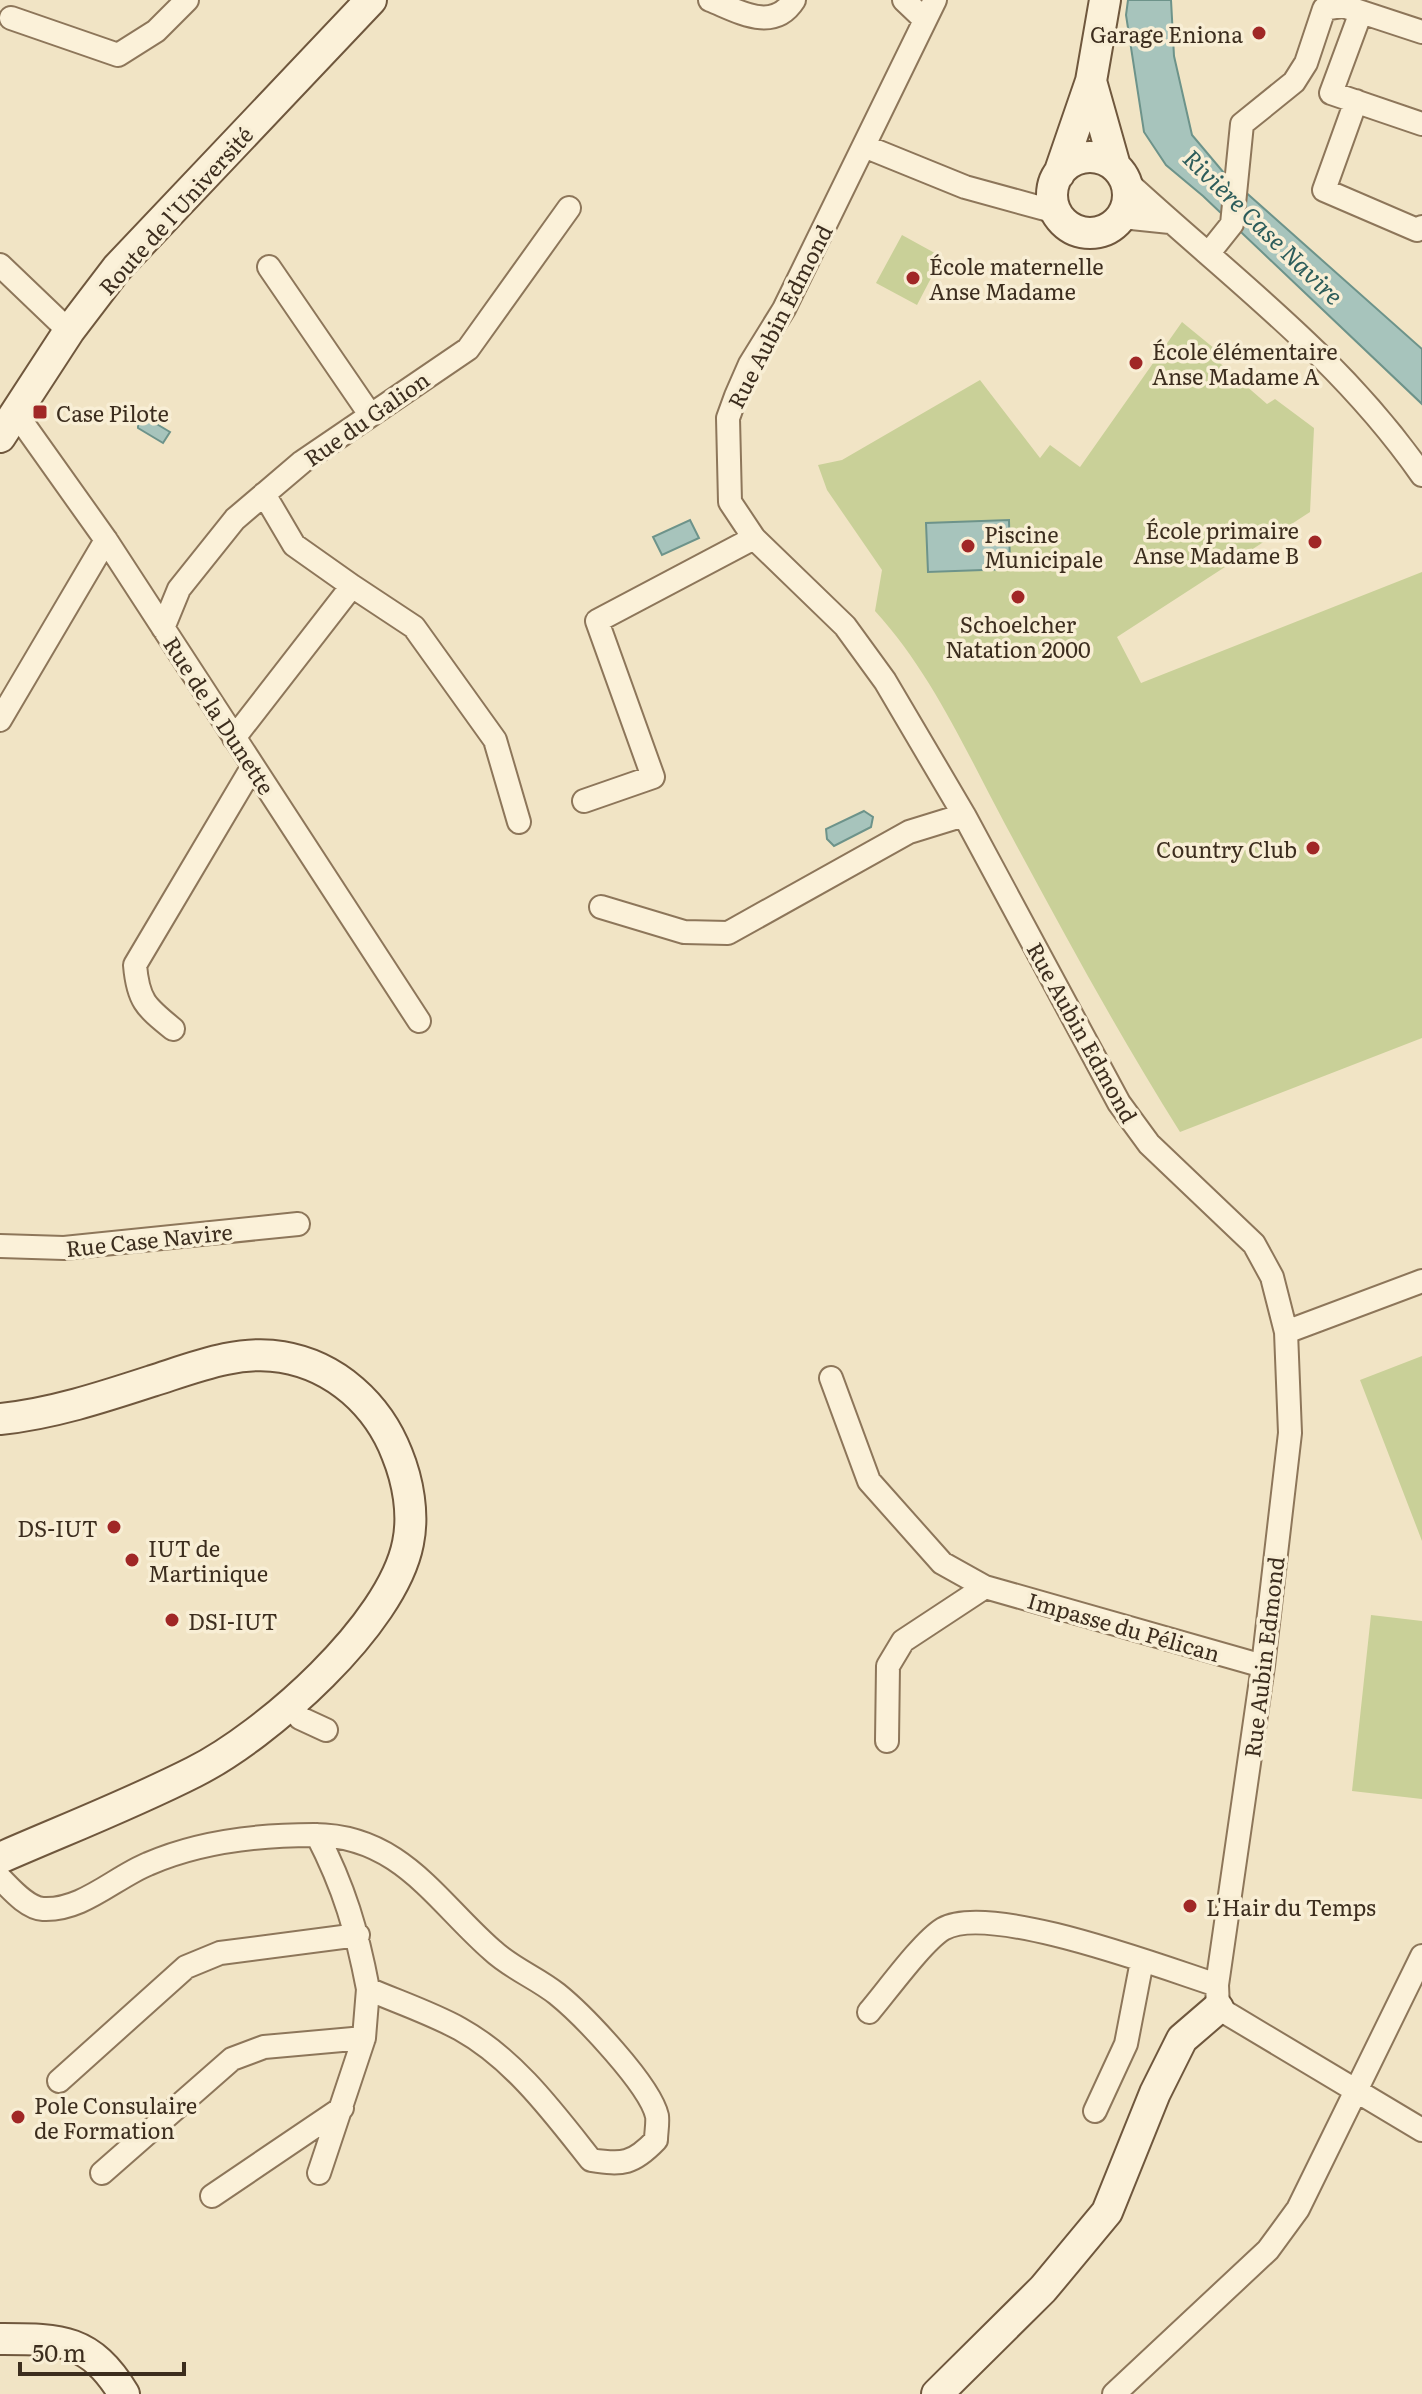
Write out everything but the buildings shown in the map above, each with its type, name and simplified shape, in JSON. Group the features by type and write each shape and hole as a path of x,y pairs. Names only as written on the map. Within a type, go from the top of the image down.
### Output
{"main road":[{"name":"Route de l'Université","path":"7,424 69,331 117,268 371,0"},
{"path":"1091,81 1120,174 1129,193 1122,217 1104,231 1082,233 1062,221 1056,190 1091,81 1105,0"},
{"path":"1056,190 1079,159 1091,157 1120,174"},
{"path":"0,1419 36,1415 239,1357 281,1356 307,1364 342,1382 372,1407 384,1424 402,1465 410,1503 408,1544 391,1586 369,1620 327,1670 290,1703 250,1737 195,1772 0,1858"},
{"path":"937,2394 1043,2289 1107,2212 1155,2093 1182,2039 1217,1997"},
{"path":"0,2339 52,2339 75,2344 111,2372 124,2394"}],"street":[{"path":"11,18 118,55 156,31 187,0"},
{"path":"710,0 758,18 775,18 787,10 794,0"},
{"path":"904,0 930,10"},
{"path":"1208,254 1232,224 1242,124 1294,82 1306,63 1324,9 1343,6 1422,32"},
{"name":"Rue Aubin Edmond","path":"930,10 784,309 750,364 728,418 730,502 754,538 845,626 885,681 964,815 1119,1103 1149,1144 1254,1244 1272,1277 1286,1332 1290,1433 1263,1666 1217,1997"},
{"path":"1361,12 1331,93 1422,124"},
{"path":"1356,101 1324,190 1417,230 1422,227"},
{"path":"864,146 965,187 1025,204 1056,190"},
{"path":"1120,174 1170,222 1268,303 1347,379 1422,475"},
{"name":"Rue du Galion","path":"163,628 179,589 235,519 369,413 468,349 569,208"},
{"path":"1122,217 1170,222"},
{"path":"0,265 69,331"},
{"path":"269,267 369,413"},
{"name":"Rue de la Dunette","path":"7,424 106,540 419,1021"},
{"path":"264,494 294,545 414,627 495,740 519,822"},
{"path":"584,801 653,777 597,621 754,538"},
{"path":"0,720 106,540"},
{"path":"234,738 352,586"},
{"path":"173,1029 149,1009 138,993 135,965 253,766"},
{"path":"601,907 684,932 728,933 909,832 964,815"},
{"name":"Rue Case Navire","path":"0,1246 64,1248 298,1224"},
{"path":"1286,1332 1422,1281"},
{"name":"Impasse du Pélican","path":"831,1378 869,1481 942,1563 985,1587 1263,1666"},
{"path":"887,1741 888,1666 903,1641 985,1587"},
{"path":"290,1703 300,1718 326,1730"},
{"path":"0,1878 15,1894 39,1909 54,1909 73,1904 147,1864 203,1845 317,1835 357,1843 399,1859 493,1951 558,1995 638,2079 657,2116 656,2140 638,2159 614,2164 591,2160 545,2103 506,2063 461,2029 368,1989"},
{"path":"317,1835 343,1885 358,1935 368,1989 364,2038 319,2173"},
{"path":"869,2012 944,1929 979,1920 1052,1934 1142,1961 1217,1997 1355,2093 1422,2130"},
{"path":"59,2081 186,1967 220,1953 358,1935"},
{"path":"1114,2394 1268,2250 1298,2209 1422,1956"},
{"path":"1095,2111 1126,2044 1142,1961"},
{"path":"102,2173 232,2059 264,2047 364,2038"},
{"path":"212,2196 342,2108"}],"green space":[{"path":"902,235 942,257 917,305 876,283"},
{"path":"1182,322 1215,349 1214,358 1267,404 1275,399 1314,428 1310,512 1117,637 1141,683 1422,572 1422,1038 1180,1132 1090,980 946,713 913,660 875,611 882,570 827,490 818,465 842,460 980,380 1040,458 1050,445 1080,467"},
{"path":"1422,1356 1422,1541 1360,1380"},
{"path":"1371,1615 1422,1621 1422,1799 1352,1791"}],"water":[{"name":"Rivière Case Navire","path":"1128,0 1171,0 1174,56 1192,135 1224,173 1422,349 1422,404 1203,196 1166,165 1144,132 1126,15"},
{"path":"145,417 170,432 163,443 138,428 138,420"},
{"path":"690,520 699,538 662,555 653,537"},
{"name":"Piscine Municipale","path":"1009,520 1010,569 928,572 926,523"},
{"path":"864,811 873,817 871,827 834,846 827,839 826,829"}],"place":[{"name":"Garage Eniona","path":"1259,33"},
{"name":"École maternelle Anse Madame","path":"913,278"},
{"name":"École élémentaire Anse Madame A","path":"1136,363"},
{"name":"Case Pilote","path":"40,412"},
{"name":"École primaire Anse Madame B","path":"1315,542"},
{"name":"Piscine Municipale","path":"968,546"},
{"name":"Schoelcher Natation 2000","path":"1018,597"},
{"name":"Country Club","path":"1313,848"},
{"name":"DS-IUT","path":"114,1527"},
{"name":"IUT de Martinique","path":"132,1560"},
{"name":"DSI-IUT","path":"172,1620"},
{"name":"L'Hair du Temps","path":"1190,1906"},
{"name":"Pole Consulaire de Formation","path":"18,2117"}]}
